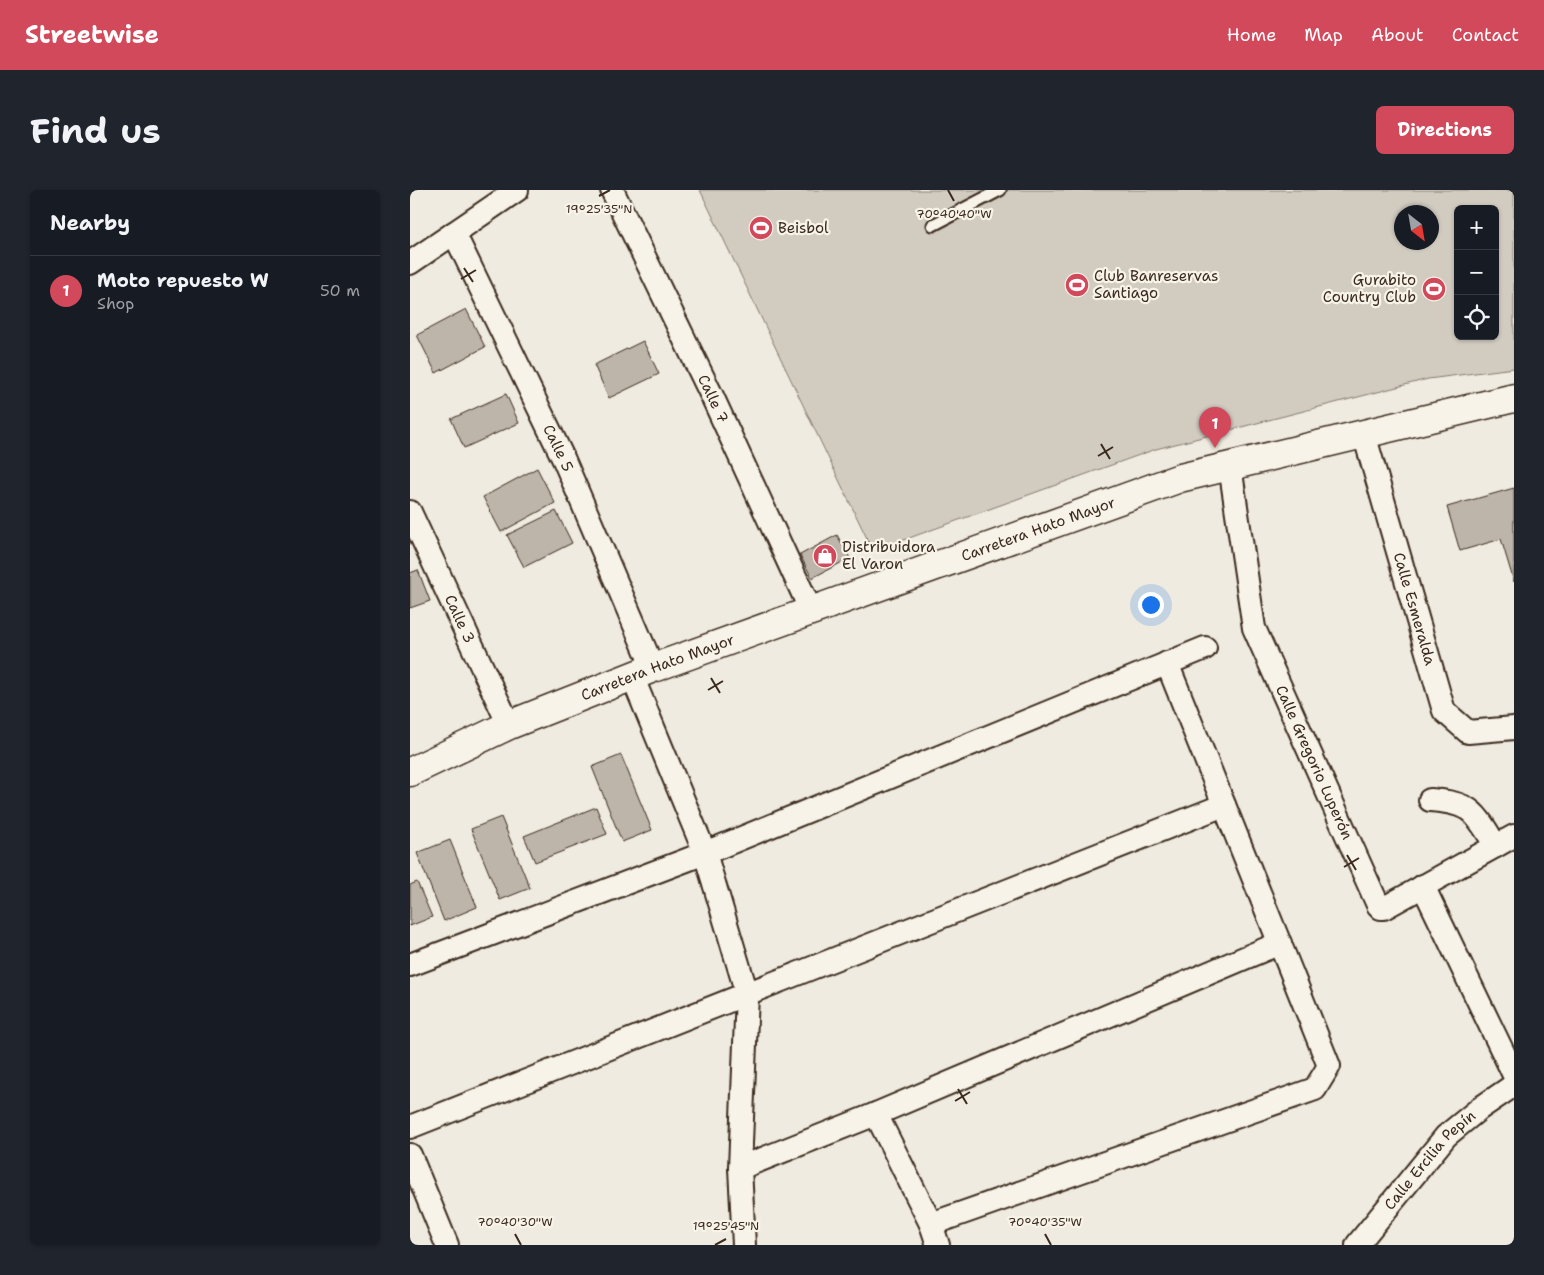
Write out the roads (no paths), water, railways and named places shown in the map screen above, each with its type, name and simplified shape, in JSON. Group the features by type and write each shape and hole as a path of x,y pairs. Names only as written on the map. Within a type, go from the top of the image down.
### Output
{"street":[{"path":"410,263 517,190"},
{"name":"Calle 7","path":"612,190 712,396 811,611"},
{"name":"Calle 5","path":"454,233 564,460 643,672 705,853 747,994 740,1168 744,1245"},
{"name":"Carretera Hato Mayor","path":"410,772 509,726 643,672 1180,478 1514,398"},
{"name":"Calle Esmeralda","path":"1364,434 1444,711 1468,732 1514,728"},
{"name":"Calle Gregorio Luperón","path":"1230,466 1254,628 1380,908 1384,908 1505,841"},
{"name":"Calle 3","path":"410,512 509,726"},
{"path":"410,965 705,853 1205,648"},
{"path":"931,1224 1315,1089 1329,1066 1167,664"},
{"path":"1430,800 1453,803 1466,808 1505,841"},
{"path":"410,1126 1224,805"},
{"path":"1423,886 1514,1075"},
{"path":"740,1168 876,1114 1280,943"},
{"name":"Calle Ercilia Pepín","path":"1357,1245 1446,1136 1479,1109 1514,1085"},
{"path":"876,1114 931,1224 938,1245"},
{"path":"410,1155 417,1191 447,1245"}],"lane":[{"path":"933,225 1000,190"}],"place":[{"name":"Beisbol","path":"761,228"},
{"name":"Club Banreservas Santiago","path":"1077,285"},
{"name":"Gurabito Country Club","path":"1434,289"},
{"name":"Moto repuesto W","path":"1215,448"},
{"name":"Distribuidora El Varon","path":"825,556"}]}
